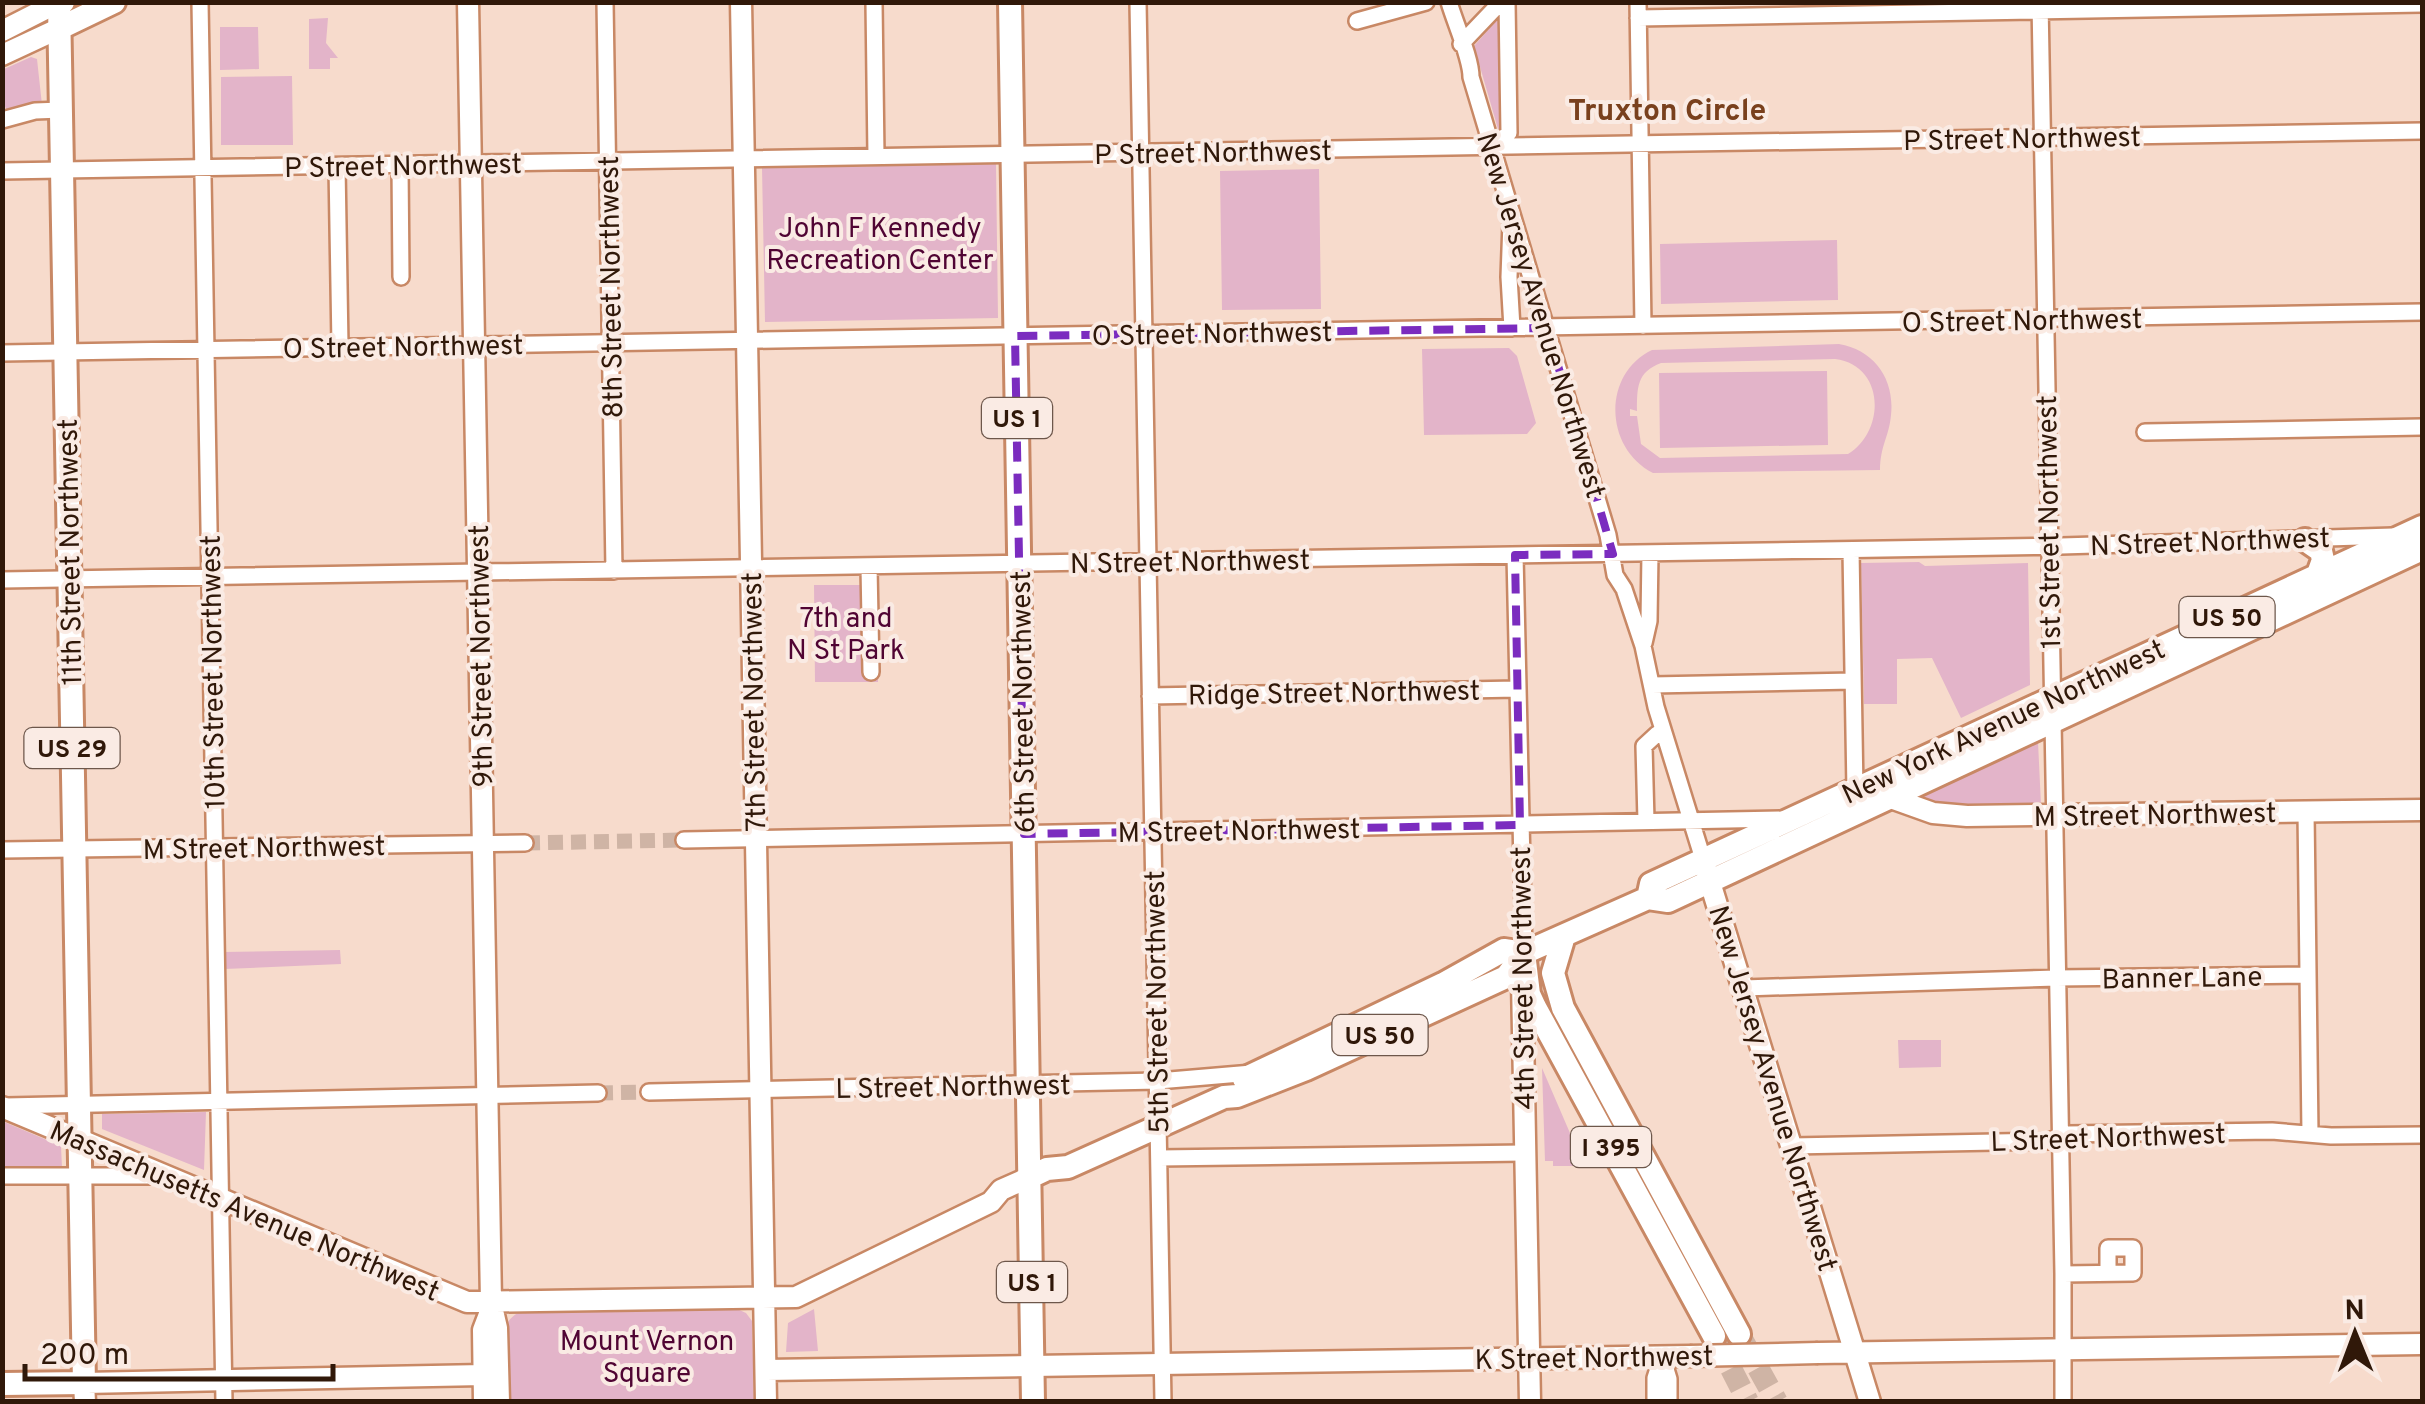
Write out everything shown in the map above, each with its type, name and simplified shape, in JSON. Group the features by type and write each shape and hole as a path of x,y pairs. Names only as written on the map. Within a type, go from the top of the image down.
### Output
{"highway":[{"path":"60,9 114,2"},
{"name":"6th Street Northwest","path":"1010,2 1033,1402"},
{"name":"11th Street Northwest","path":"60,9 84,1392"},
{"path":"2304,540 2321,551 2323,560 2318,574"},
{"name":"New York Avenue Northwest","path":"1707,871 1890,798 2318,574 2416,544"},
{"name":"New York Avenue Northwest","path":"1030,1187 1049,1188 1068,1168 1158,1126 1224,1097 1237,1096 1306,1069 1506,978 1524,953 1648,898 1668,902 1707,871 1794,819 2052,710 2416,544"},
{"name":"I 395","path":"1564,936 1553,973 1563,1008 1740,1334"},
{"name":"New York Avenue Northwest","path":"1224,1097 1231,1086 1443,984 1504,950 1524,953"},
{"name":"I 395","path":"1524,953 1529,994 1535,1007 1714,1336"},
{"path":"2,1384 84,1392"}],"main road":[{"name":"9th Street Northwest","path":"468,2 491,1306 497,1328 499,1402"},
{"name":"7th Street Northwest","path":"741,2 766,1402"},
{"path":"2,30 60,9"},
{"path":"2,55 60,9"},
{"name":"M Street Northwest","path":"1890,798 1942,815 2422,810"},
{"name":"New Jersey Avenue Northwest","path":"1707,871 1870,1402"},
{"name":"4th Street Northwest","path":"1524,953 1530,1402"},
{"name":"Massachusetts Avenue Northwest","path":"2,1106 457,1300 491,1306 764,1298"},
{"path":"764,1298 796,1297 991,1202 1013,1204 1030,1187"},
{"name":"9th Street Northwest","path":"484,1402 483,1330 491,1306"},
{"name":"K Street Northwest","path":"766,1370 2422,1344"},
{"path":"84,1392 224,1379 483,1375"}],"street":[{"name":"10th Street Northwest","path":"200,2 224,1402"},
{"name":"8th Street Northwest","path":"605,2 614,571"},
{"path":"874,2 876,157"},
{"name":"5th Street Northwest","path":"1138,2 1163,1402"},
{"path":"1357,20 1426,2"},
{"name":"New Jersey Avenue Northwest","path":"1449,2 1471,65 1471,76 1613,554 1622,564 1624,589 1643,646 1688,820 1707,871"},
{"path":"1462,48 1504,2"},
{"path":"1492,147 1510,133 1504,2"},
{"path":"1644,326 1638,10 2422,4"},
{"name":"1st Street Northwest","path":"2040,7 2064,1274 2063,1402"},
{"path":"2,120 35,111 62,110"},
{"name":"P Street Northwest","path":"2,172 2422,130"},
{"path":"400,165 401,277"},
{"path":"337,166 340,346"},
{"path":"1512,213 1512,328"},
{"name":"O Street Northwest","path":"2,353 2422,312"},
{"path":"2145,432 2422,427"},
{"name":"N Street Northwest","path":"2,580 1850,550 2377,536 2416,544"},
{"path":"1850,550 1856,792"},
{"path":"1643,646 1649,621 1650,553"},
{"name":"4th Street Northwest","path":"1515,556 1524,953"},
{"path":"869,566 871,672"},
{"name":"New Jersey Avenue Northwest","path":"1643,646 1646,694 1670,773 1676,776"},
{"path":"1652,685 1853,681"},
{"name":"Ridge Street Northwest","path":"1150,696 1517,689"},
{"path":"1646,821 1644,746 1657,734"},
{"path":"2306,812 2310,1134"},
{"name":"M Street Northwest","path":"684,840 1794,819"},
{"name":"M Street Northwest","path":"2,850 525,843"},
{"name":"Banner Lane","path":"1744,988 2056,978 2308,976"},
{"name":"L Street Northwest","path":"648,1092 1158,1081 1256,1073"},
{"path":"2,1106 598,1093"},
{"name":"L Street Northwest","path":"1792,1146 2059,1138 2068,1134 2422,1134"},
{"path":"1159,1158 1524,1152"},
{"path":"2,1176 165,1176"},
{"path":"2064,1274 2108,1273"},
{"path":"1656,1402 1655,1378 1662,1356"},
{"path":"1662,1356 1669,1379 1669,1402"}],"highlighted area":[{"path":"1547,328 1613,554 1515,555 1520,825 1024,834 1015,336"}],"green space":[{"path":"328,18 326,43 338,58 330,58 330,69 309,69 309,19"},
{"path":"1501,19 1503,129 1498,129 1474,46"},
{"path":"220,27 258,27 259,69 220,70"},
{"path":"31,57 37,59 42,105 8,114 3,101 2,70"},
{"path":"292,76 293,145 221,145 221,77"},
{"name":"John F Kennedy Recreation Center","path":"996,164 998,318 765,322 762,168"},
{"path":"1319,169 1321,309 1222,310 1220,171"},
{"path":"1837,240 1838,300 1661,304 1660,244"},
{"path":"1839,344 1851,347 1880,368 1889,390 1890,423 1880,470 1653,473 1625,447 1615,411 1624,376 1652,350","holes":["1835,359 1851,364 1871,386 1874,415 1860,444 1848,454 1660,458 1641,444 1637,416 1630,416 1630,409 1637,411 1643,376 1661,363"]},
{"path":"1509,348 1517,356 1536,423 1527,434 1424,435 1422,349"},
{"path":"1827,371 1828,445 1660,448 1659,373"},
{"path":"1919,562 1925,566 2028,563 2030,685 1961,718 1932,658 1897,659 1897,704 1864,704 1861,563"},
{"name":"7th and N St Park","path":"814,585 877,585 878,682 815,682"},
{"path":"2038,742 2041,805 1935,805 1917,798"},
{"path":"340,950 341,964 224,969 223,952"},
{"path":"1898,1040 1941,1040 1941,1067 1899,1068"},
{"path":"1542,1068 1582,1161 1576,1166 1553,1166 1553,1161 1545,1161"},
{"path":"206,1112 204,1170 102,1129 102,1114"},
{"path":"2,1121 61,1146 62,1168 3,1169"},
{"name":"Mount Vernon Square","path":"735,1308 752,1321 754,1401 504,1401 501,1340 504,1329 518,1313"},
{"path":"814,1309 818,1351 786,1352 788,1323"}],"tunnel":[{"path":"525,843 684,840"},
{"path":"598,1093 649,1092"},
{"path":"1716,1339 1748,1402"},
{"path":"1742,1339 1777,1402"}],"district":[{"name":"Truxton Circle","path":"1667,110"}]}
